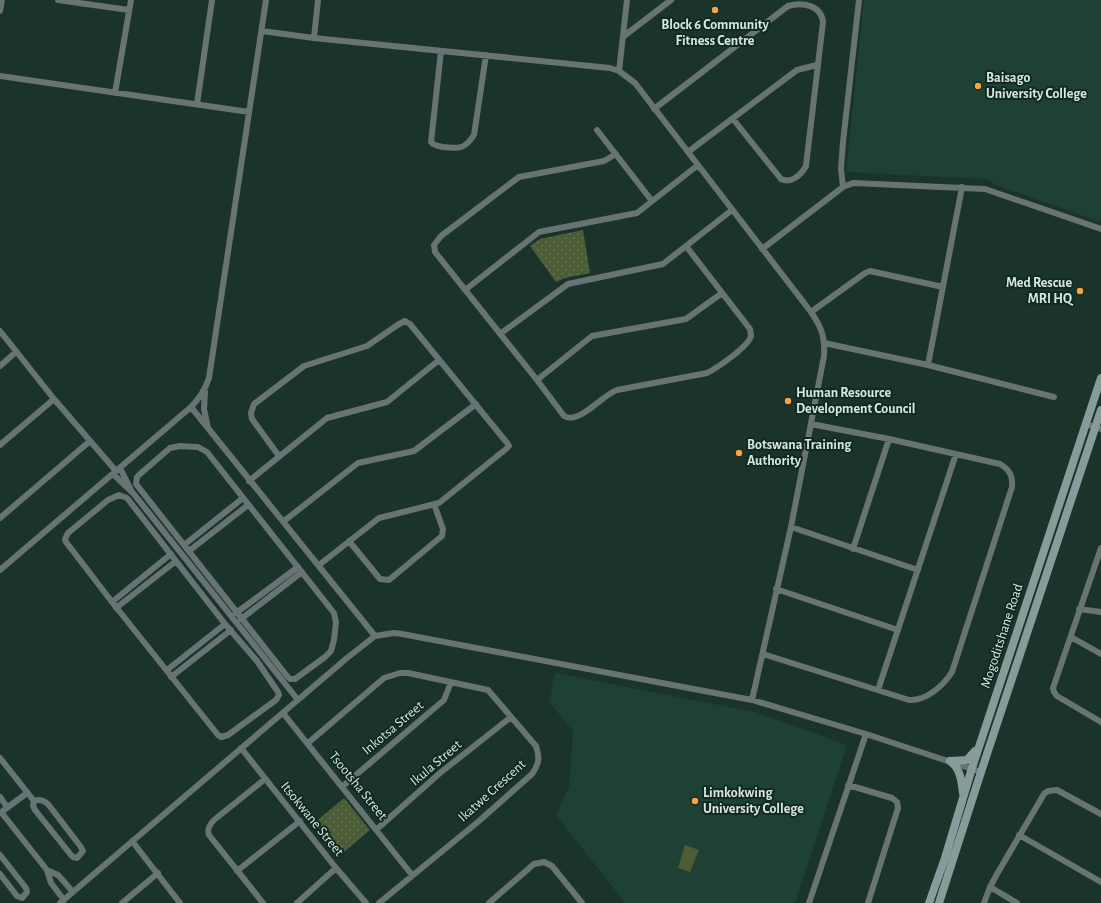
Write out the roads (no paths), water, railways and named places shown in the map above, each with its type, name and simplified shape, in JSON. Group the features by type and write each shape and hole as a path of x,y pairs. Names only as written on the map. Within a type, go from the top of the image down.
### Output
{"main road":[{"name":"Mogoditshane Road","path":"929,903 978,748 1101,378"},
{"name":"Mogoditshane Road","path":"939,903 981,772 1098,428 1101,410"},
{"path":"950,761 967,760 978,748"},
{"path":"950,761 956,766 960,773 963,796"}],"street":[{"path":"0,12 2,0"},
{"path":"58,0 129,10"},
{"path":"115,93 131,0"},
{"path":"197,104 212,0"},
{"path":"209,429 204,409 206,388 210,371 266,0"},
{"path":"314,38 318,0"},
{"path":"619,71 627,0"},
{"path":"624,36 671,0"},
{"path":"843,187 843,142 859,0"},
{"path":"654,109 788,6 802,4 812,6 818,10 822,16 823,22 806,166 803,172 797,177 785,181 781,179 733,119"},
{"path":"262,31 314,38 610,68 619,71 635,83 811,312 822,332 824,356 791,528 752,700"},
{"path":"441,51 431,142 435,146 456,148 466,145 471,141 474,135 486,56"},
{"path":"688,152 797,70 817,65"},
{"path":"0,76 249,112"},
{"path":"597,130 652,201"},
{"path":"616,154 604,161 519,177 441,236 434,245 435,252 564,416 571,418 579,416 613,392 707,373 745,345 751,336 750,330 686,246"},
{"path":"465,290 539,232 634,214 641,211 698,165"},
{"path":"762,249 843,187 853,183 985,189 1101,229"},
{"path":"928,366 962,188"},
{"path":"500,334 566,285 664,264 732,210"},
{"path":"811,312 870,271 943,287"},
{"path":"537,380 592,336 686,319 722,293"},
{"path":"279,456 254,424 251,413 254,404 304,366 367,346 405,321 410,324 440,360 509,446 443,500 434,504 383,516 319,565"},
{"path":"0,331 54,399 116,471 152,517 241,619 298,700"},
{"path":"824,343 928,366 1054,397"},
{"path":"0,366 16,352"},
{"path":"249,481 327,418 387,402 440,360"},
{"path":"0,570 191,407 206,388"},
{"path":"0,445 54,399"},
{"path":"284,522 358,463 414,451 476,404"},
{"path":"191,407 375,636"},
{"path":"763,654 908,700 921,699 943,684 952,672 1012,488 1013,482 1009,471 1000,464 889,439 811,424"},
{"path":"1086,424 1098,428"},
{"path":"853,549 889,439"},
{"path":"0,518 90,441"},
{"path":"176,446 198,448 204,450 248,504 336,615 333,646 331,651 298,678 293,680 265,654 210,584 189,551 138,488 136,481 140,474 170,448 176,446"},
{"path":"878,690 956,454"},
{"path":"119,495 127,498 171,554 225,624 256,661 279,695 276,700 259,714 224,737 218,735 171,677 167,670 116,608 65,539 66,536 108,500 119,495"},
{"path":"184,545 243,498"},
{"path":"189,551 248,504"},
{"path":"349,541 380,579 389,580 442,536 443,529 434,504"},
{"path":"146,522 158,513"},
{"path":"791,528 918,570"},
{"path":"1101,548 1053,688 1057,696 1101,722"},
{"path":"112,602 171,554"},
{"path":"116,608 176,561"},
{"path":"236,613 300,570"},
{"path":"241,619 300,570"},
{"path":"201,592 210,584"},
{"path":"776,589 898,630"},
{"path":"1079,609 1101,612"},
{"path":"167,670 225,624"},
{"path":"171,677 231,630"},
{"path":"27,793 1,813 47,870 51,883 62,901 375,636 389,634 402,634 752,700 866,734 981,772"},
{"path":"1071,636 1101,654"},
{"path":"256,661 265,654"},
{"name":"Ikatwe Crescent","path":"308,743 384,678 400,673 408,673 488,690 536,746 539,761 532,774 479,821 379,903"},
{"name":"Inkotsa Street","path":"343,786 444,700 450,682"},
{"name":"Tsootsha Street","path":"283,713 343,786 412,875"},
{"name":"Ikula Street","path":"377,829 440,773 511,717"},
{"path":"809,903 866,734"},
{"name":"Itsokwane Street","path":"242,748 336,868 366,903"},
{"path":"1,762 34,801 33,806 35,810 70,855 77,858 81,855 83,851 82,846 48,804 44,801 34,801"},
{"path":"263,903 209,835 208,827 214,820 265,779"},
{"path":"848,785 892,798 897,802 898,808 868,903"},
{"path":"984,903 990,887 1019,835 1042,796 1048,791 1057,790 1101,814"},
{"path":"0,797 7,807"},
{"path":"237,871 300,821"},
{"path":"1019,835 1101,882"},
{"path":"132,841 180,903"},
{"path":"0,855 8,865 26,888 26,895 22,898 17,896 0,873 8,865"},
{"path":"489,903 534,864 544,862 552,866 579,902"},
{"path":"297,903 336,868"},
{"path":"47,870 58,875 73,892"},
{"path":"122,903 158,873"},
{"path":"990,887 1017,903"}],"place":[{"name":"Block 6 Community Fitness Centre","path":"715,10"},
{"name":"Baisago University College","path":"978,86"},
{"name":"Med Rescue MRI HQ","path":"1080,291"},
{"name":"Human Resource Development Council","path":"788,401"},
{"name":"Botswana Training Authority","path":"739,453"},
{"name":"Limkokwing University College","path":"695,801"}]}
